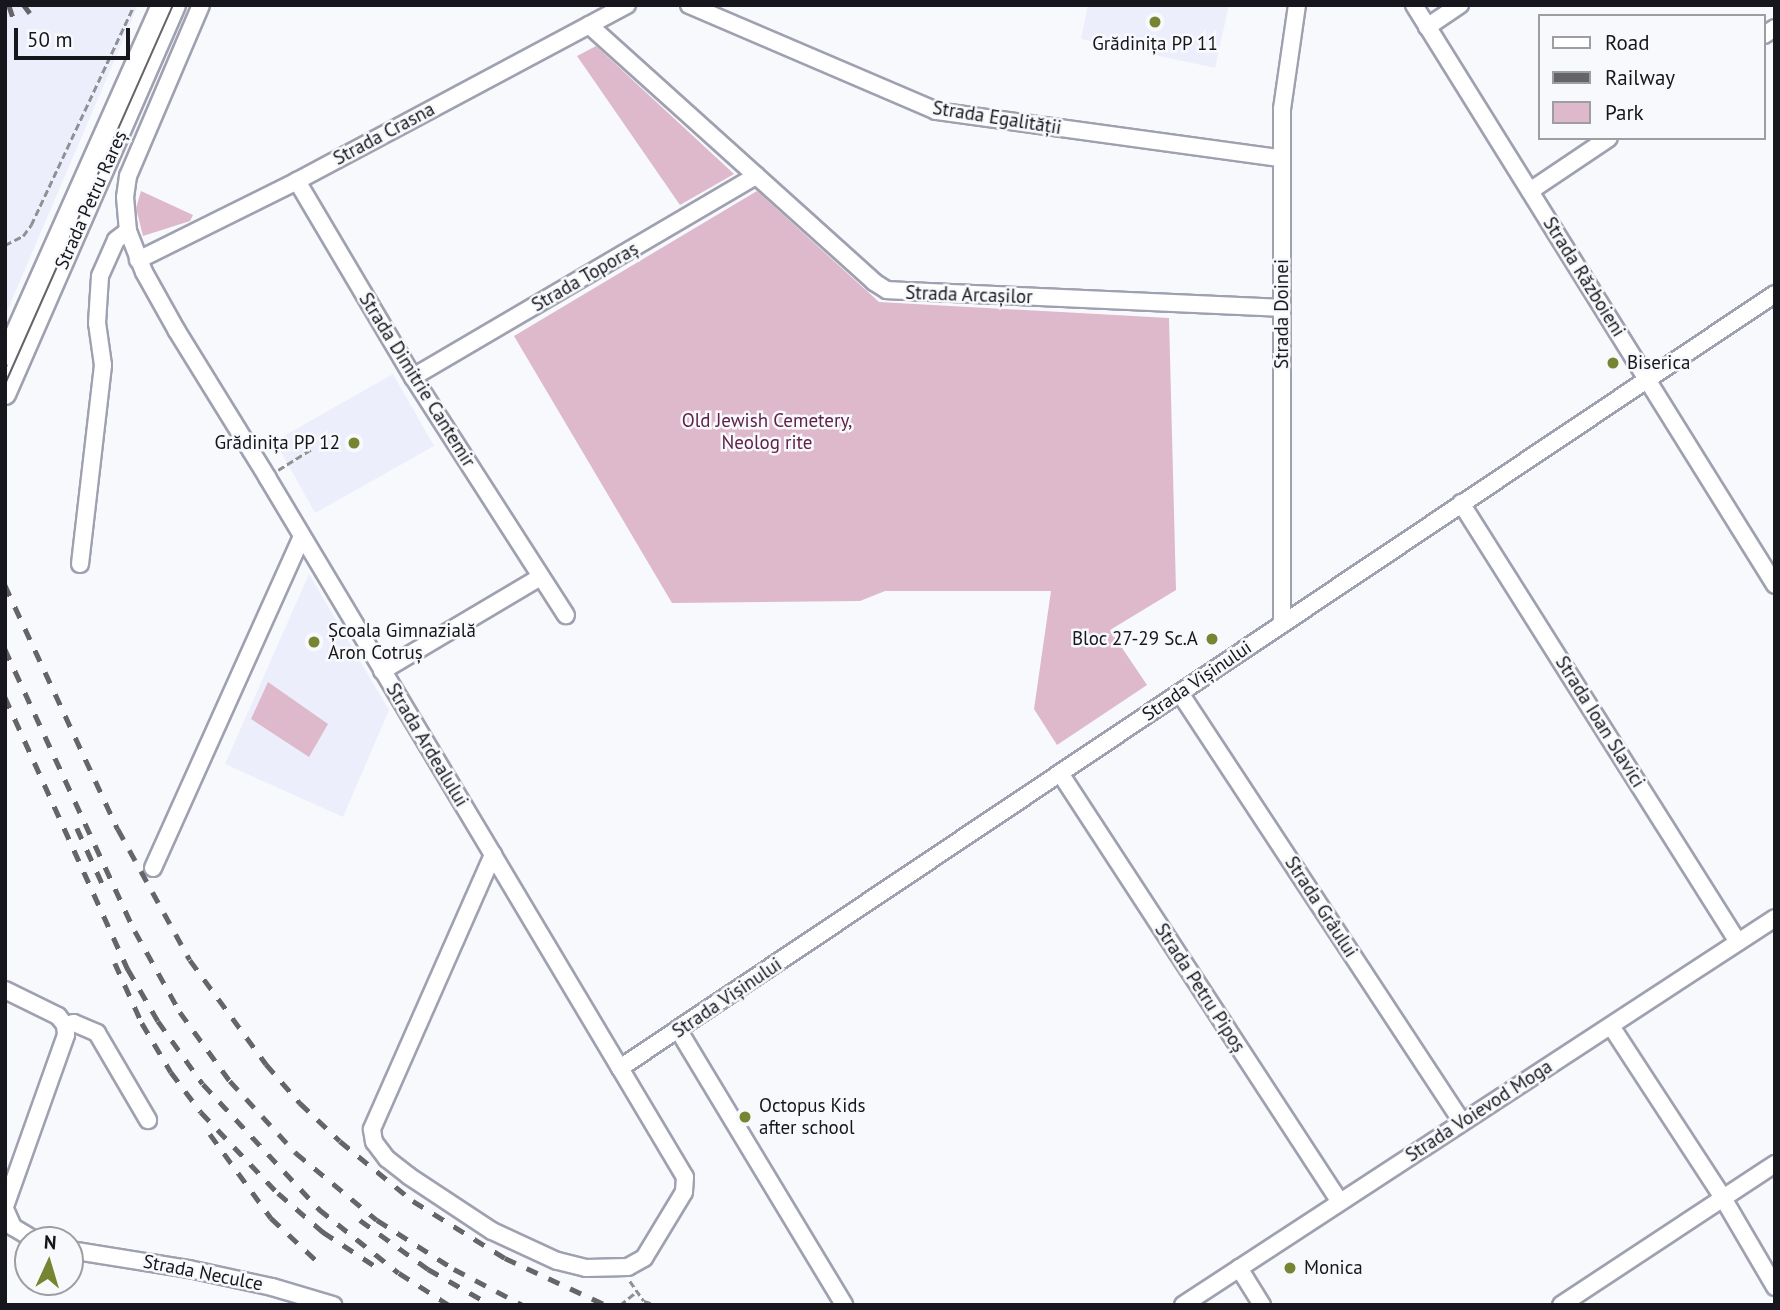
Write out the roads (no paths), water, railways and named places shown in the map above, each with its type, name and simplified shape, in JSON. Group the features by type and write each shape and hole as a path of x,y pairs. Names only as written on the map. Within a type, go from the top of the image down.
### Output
{"main road":[{"name":"Strada Petru Rareș","path":"5,355 161,5"},
{"name":"Strada Petru Rareș","path":"5,394 176,5"}],"street":[{"name":"Strada Petru Rareș","path":"128,231 125,197 128,176 201,5"},
{"name":"Strada Crasna","path":"138,260 297,181 627,5"},
{"name":"Strada Egalității","path":"689,5 936,111 1281,158"},
{"name":"Strada Doinei","path":"1282,623 1281,158 1284,85 1297,5"},
{"name":"Strada Războieni","path":"1413,5 1775,585"},
{"path":"1427,27 1460,5"},
{"name":"Strada Arcașilor","path":"589,25 887,290 1282,308"},
{"path":"1530,191 1606,140"},
{"name":"Strada Toporaș","path":"413,377 756,176"},
{"name":"Strada Dimitrie Cantemir","path":"297,181 413,377 566,615"},
{"name":"Strada Ardealului","path":"128,231 138,260 177,331 267,477 382,671 493,855 620,1068 687,1183 645,1258 628,1267 586,1268 557,1261 492,1231 449,1205 387,1159 374,1142 373,1129 493,855"},
{"path":"80,564 103,365 97,323 100,276 116,240 128,231"},
{"name":"Strada Vișinului","path":"620,1068 679,1031 1775,294"},
{"name":"Strada Ioan Slavici","path":"1461,503 1738,942"},
{"path":"153,868 302,537"},
{"path":"382,671 540,577"},
{"name":"Strada Grâului","path":"1180,693 1462,1122"},
{"name":"Strada Petru Pipoș","path":"1060,773 1340,1202"},
{"name":"Strada Voievod Moga","path":"1183,1305 1775,918"},
{"path":"5,990 50,1010 65,1025 66,1035 6,1213"},
{"path":"65,1025 74,1023 97,1033 148,1120"},
{"path":"1611,1026 1723,1199 1775,1287"},
{"path":"679,1031 844,1305"},
{"path":"1560,1305 1775,1164"},
{"name":"Strada Neculce","path":"84,1252 189,1269 272,1287 333,1305"},
{"path":"1239,1268 1262,1305"}],"tram line":[{"path":"5,384 173,5"}],"railway":[{"path":"9,5 14,20"},
{"path":"24,5 30,13"},
{"path":"5,585 118,829 190,960 266,1064 300,1103 340,1141 413,1201 505,1258 606,1305"},
{"path":"5,649 135,931 180,1012 230,1081 296,1153 377,1220 454,1269 523,1305"},
{"path":"5,697 128,969 158,1021 203,1084 319,1209 399,1273 449,1305"},
{"path":"77,828 103,885"},
{"path":"115,963 142,1023 171,1072 201,1112 278,1193 323,1232 375,1266"},
{"path":"210,1134 271,1218 317,1261"},
{"path":"360,1220 428,1269 491,1305"}],"place":[{"name":"Grădinița PP 11","path":"1155,22"},
{"name":"Biserica","path":"1613,363"},
{"name":"Grădinița PP 12","path":"354,443"},
{"name":"Bloc 27-29 Sc.A","path":"1212,639"},
{"name":"Școala Gimnazială Aron Cotruș","path":"314,642"},
{"name":"Octopus Kids after school","path":"745,1117"},
{"name":"Monica","path":"1290,1268"}],"park label":[{"name":"Old Jewish Cemetery, Neolog rite","path":"767,432"}]}
